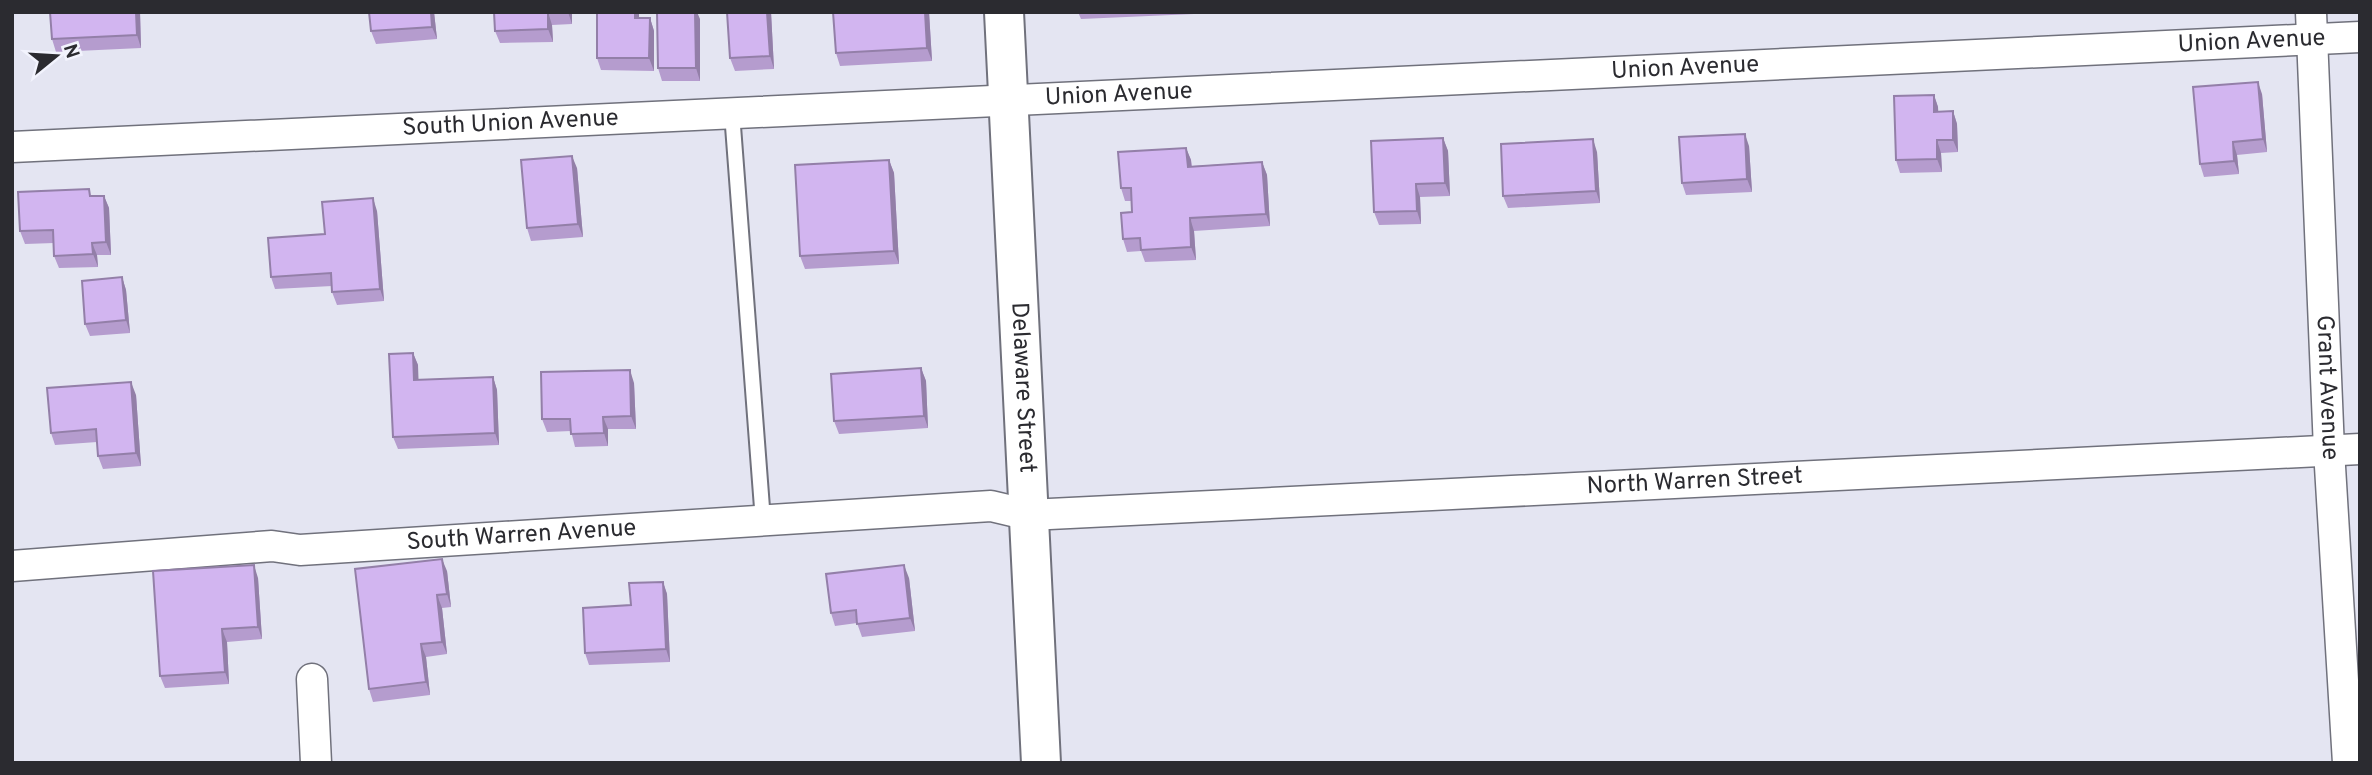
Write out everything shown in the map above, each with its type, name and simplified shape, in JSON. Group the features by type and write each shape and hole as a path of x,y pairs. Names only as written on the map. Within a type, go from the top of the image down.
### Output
{"main road":[{"name":"Delaware Street","path":"1004,12 1041,763"}],"street":[{"name":"Union Avenue","path":"1009,100 2312,26 2360,37"},
{"name":"Grant Avenue","path":"2312,26 2329,450 2348,763"},
{"name":"South Union Avenue","path":"12,147 1009,100"},
{"name":"North Warren Street","path":"1029,515 2360,449"},
{"name":"South Warren Avenue","path":"12,566 272,546 300,550 991,506 1029,515"},
{"path":"312,678 316,763"}],"lane":[{"path":"732,113 763,521"}],"building":[{"path":"50,12 136,12 137,35 52,39"},
{"path":"369,12 431,12 432,27 371,31"},
{"path":"494,12 548,12 548,29 495,31"},
{"path":"597,12 635,12 635,18 650,18 649,58 597,58"},
{"path":"657,12 695,12 696,68 658,68"},
{"path":"727,12 767,12 770,56 730,58"},
{"path":"833,12 925,12 927,48 836,53"},
{"path":"2258,82 2263,139 2233,142 2234,161 2200,164 2193,87"},
{"path":"1934,95 1934,112 1953,111 1953,140 1937,140 1937,159 1896,160 1894,96"},
{"path":"1745,134 1747,179 1682,183 1679,137"},
{"path":"1443,138 1445,183 1416,184 1417,211 1374,212 1371,141"},
{"path":"1593,139 1596,191 1503,196 1501,144"},
{"path":"1186,148 1188,167 1262,162 1266,214 1190,218 1191,247 1141,250 1140,238 1123,239 1121,213 1132,212 1131,188 1121,188 1118,152"},
{"path":"572,156 578,224 527,228 521,160"},
{"path":"889,160 894,251 800,256 795,165"},
{"path":"89,189 90,196 104,196 106,242 92,243 93,254 54,256 53,230 20,231 18,192"},
{"path":"373,198 380,289 332,292 331,273 271,277 268,238 325,234 322,202"},
{"path":"122,277 126,320 85,324 82,281"},
{"path":"413,353 414,380 493,377 495,433 393,437 389,354"},
{"path":"921,368 924,416 834,421 831,374"},
{"path":"630,370 631,416 603,417 604,433 571,434 570,419 542,419 541,372"},
{"path":"131,382 136,453 98,456 96,429 51,433 47,388"},
{"path":"442,559 447,594 437,595 442,642 421,644 426,682 369,689 355,569"},
{"path":"254,565 258,627 222,629 225,672 160,676 153,571"},
{"path":"904,565 910,618 857,624 856,610 831,613 826,574"},
{"path":"663,582 666,649 585,653 583,608 631,605 629,583"}]}
